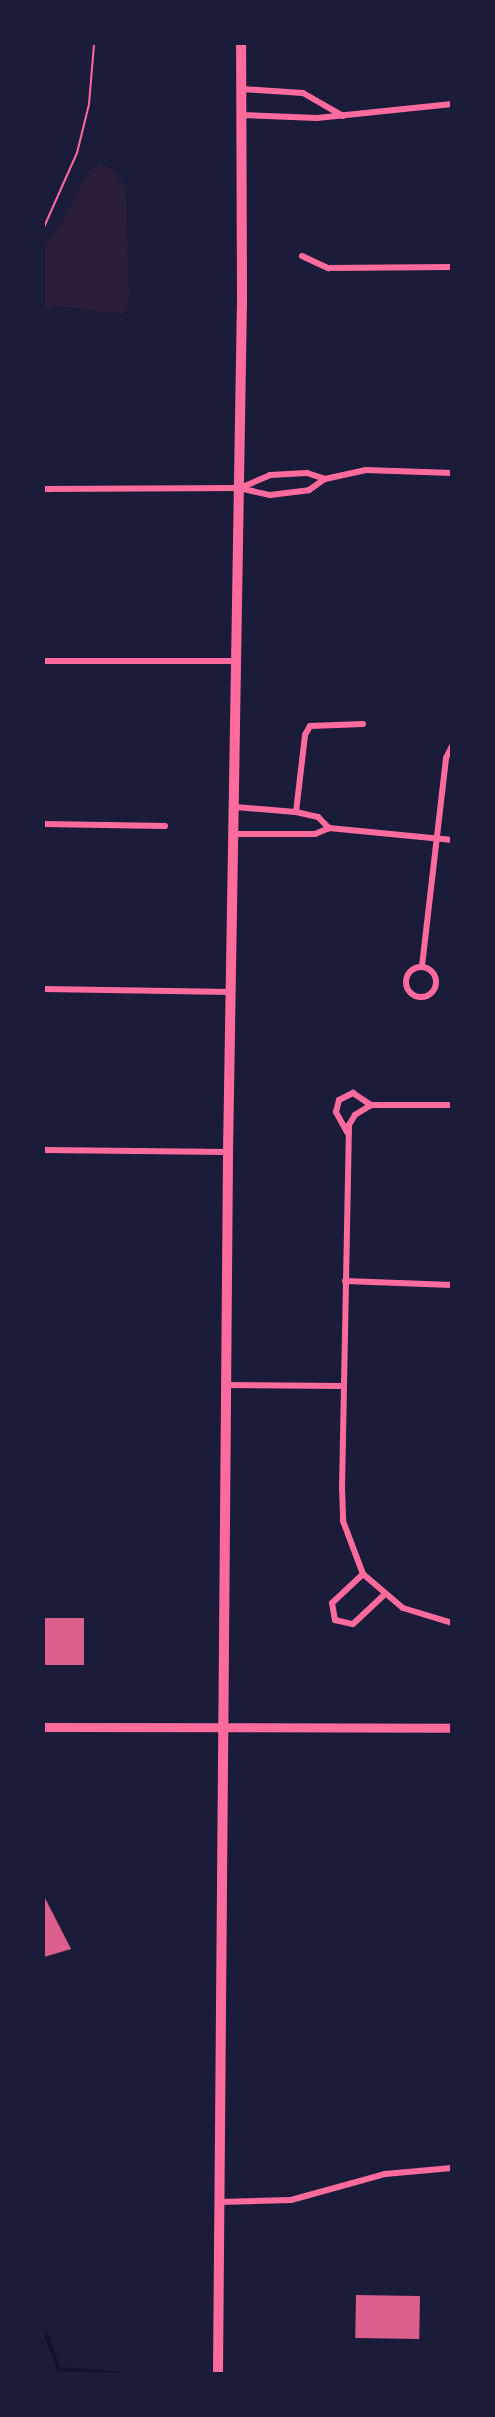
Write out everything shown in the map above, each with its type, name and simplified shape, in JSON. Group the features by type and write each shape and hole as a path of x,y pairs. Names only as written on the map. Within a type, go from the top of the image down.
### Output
{"main road":[{"path":"218,2373 228,1152 238,661 241,44"}],"street":[{"path":"241,89 303,93 344,117"},
{"path":"242,115 344,117 452,104"},
{"path":"302,256 328,268 452,267"},
{"path":"44,489 239,488 270,495 309,490 326,479 366,470 452,473"},
{"path":"239,488 270,475 307,473 326,479"},
{"path":"44,661 238,661"},
{"path":"296,812 305,735 310,726 363,724"},
{"path":"422,966 447,752 452,746"},
{"path":"235,807 296,812 318,817 329,828"},
{"path":"44,824 165,826"},
{"path":"234,834 307,834 329,828 452,840"},
{"path":"422,966 432,971 436,982 432,993 421,997 410,992 406,981 411,970 422,966"},
{"path":"44,989 232,992"},
{"path":"347,1132 336,1112 342,1096 353,1093 371,1105"},
{"path":"452,1105 371,1105 359,1111 347,1132 343,1386 343,1521 363,1574 384,1595 418,1615 452,1623"},
{"path":"44,1150 228,1152"},
{"path":"345,1281 452,1285"},
{"path":"226,1385 343,1386"},
{"path":"363,1574 333,1603 335,1620 353,1624 384,1595"},
{"path":"44,1727 452,1728"},
{"path":"219,2202 291,2200 385,2174 452,2168"}],"path":[{"path":"44,227 77,153 89,104 94,44"}],"shaded area":[{"path":"100,165 110,167 126,188 129,304 124,314 57,306 44,309 44,247 62,222 88,171"}],"building":[{"path":"44,1618 84,1618 84,1665 44,1665"},
{"path":"44,1896 71,1949 44,1957"},
{"path":"356,2295 420,2296 419,2339 355,2338"}],"waterway":[{"path":"44,2329 59,2369 127,2374"}]}
